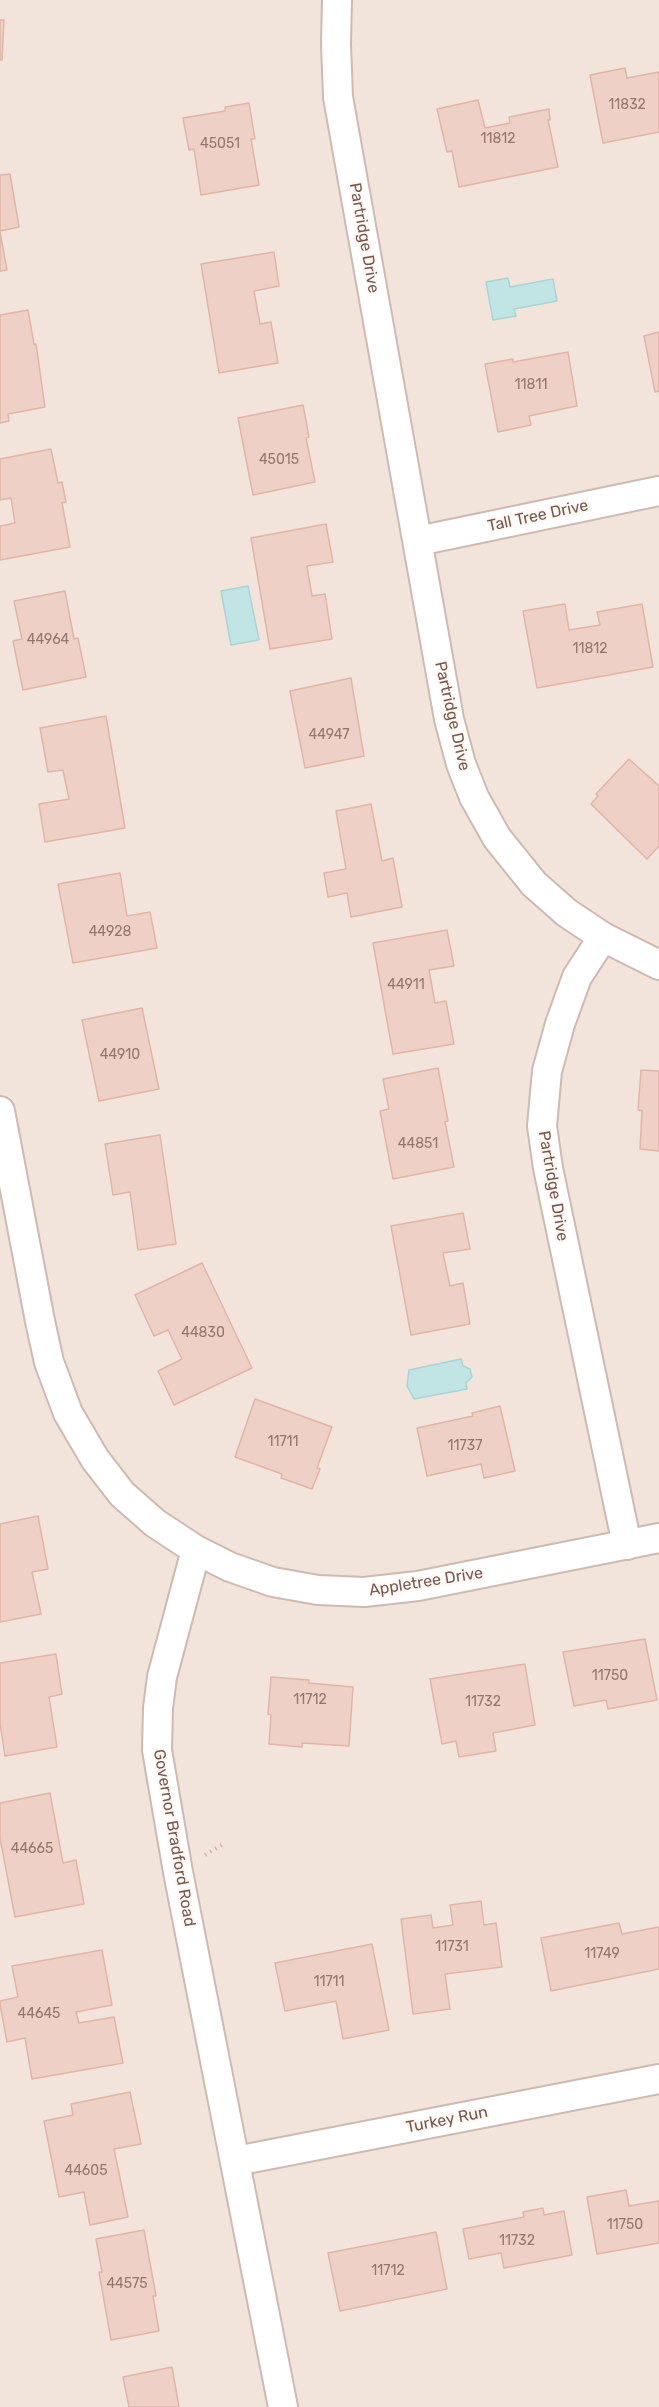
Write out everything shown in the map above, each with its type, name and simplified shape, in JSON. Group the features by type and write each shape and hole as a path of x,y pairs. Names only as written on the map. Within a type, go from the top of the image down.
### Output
{"street":[{"name":"Partridge Drive","path":"337,0 338,97 449,719 461,764 474,797 497,838 534,884 567,913 603,937 577,977 560,1024 547,1071 542,1126 548,1168 627,1545"},
{"name":"Tall Tree Drive","path":"418,541 659,491"},
{"path":"603,937 659,965"},
{"path":"0,1111 40,1321 50,1362 68,1413 95,1460 122,1494 154,1523 196,1550"},
{"name":"Appletree Drive","path":"196,1550 230,1567 273,1582 318,1590 364,1592 418,1586 659,1538"},
{"name":"Governor Bradford Road","path":"196,1550 162,1677 158,1708 157,1750 178,1872 283,2407"},
{"name":"Turkey Run","path":"236,2161 659,2079"}],"shaded area":[{"path":"0,0 659,0 659,2407 0,2407"}],"water":[{"path":"508,278 510,287 553,279 557,301 514,309 516,316 493,320 486,282"},
{"path":"248,586 259,640 231,645 221,591"},
{"path":"461,1359 463,1366 470,1369 472,1377 466,1383 467,1389 414,1399 407,1386 409,1370"}],"building":[{"path":"0,20 4,20 2,60 0,60"},
{"path":"625,68 627,78 659,72 659,132 603,143 590,75"},
{"path":"478,100 485,128 510,123 509,117 549,109 550,120 548,120 558,167 459,187 452,151 447,152 437,109"},
{"path":"249,103 255,139 251,139 259,185 201,195 194,149 189,150 183,118 225,111 225,107"},
{"path":"10,174 19,227 0,231 0,175"},
{"path":"0,232 7,270 0,271"},
{"path":"274,252 279,286 254,291 260,324 271,322 278,363 219,373 201,264"},
{"path":"28,310 34,344 36,344 45,407 8,414 9,421 0,423 0,315"},
{"path":"659,332 659,391 655,392 644,336"},
{"path":"568,352 577,406 529,416 531,425 498,432 485,364 513,359 513,362"},
{"path":"303,405 309,437 306,438 315,482 253,495 238,418"},
{"path":"51,449 58,483 62,482 66,502 62,503 70,547 0,560 0,526 15,523 11,498 0,500 0,459"},
{"path":"326,524 333,562 307,566 312,596 325,594 332,639 270,649 251,538"},
{"path":"65,591 74,639 78,638 86,677 23,690 13,641 22,639 14,601"},
{"path":"565,604 569,630 600,625 597,612 642,604 653,667 537,688 523,611"},
{"path":"351,678 364,756 305,768 290,691"},
{"path":"106,716 125,828 45,842 39,804 69,799 63,770 48,772 40,728"},
{"path":"629,759 659,786 659,846 647,859 591,804 598,796 596,794"},
{"path":"371,804 382,861 393,858 402,907 351,917 347,893 328,897 324,873 346,869 336,811"},
{"path":"120,873 127,916 150,912 157,948 73,963 58,884"},
{"path":"447,930 454,966 429,970 435,1003 446,1001 454,1044 393,1054 373,943"},
{"path":"142,1008 159,1089 99,1101 82,1020"},
{"path":"438,1068 454,1167 393,1179 380,1111 389,1109 383,1079"},
{"path":"641,1070 659,1071 659,1151 640,1149 642,1111 638,1110"},
{"path":"160,1135 176,1244 138,1250 130,1192 113,1195 105,1144"},
{"path":"463,1213 470,1249 443,1253 450,1286 463,1283 470,1324 411,1335 391,1226"},
{"path":"202,1263 252,1368 174,1405 158,1371 182,1359 168,1330 154,1336 135,1295"},
{"path":"255,1399 332,1427 312,1489 281,1478 282,1474 235,1457"},
{"path":"500,1406 515,1471 484,1478 481,1464 427,1476 417,1428 473,1416 472,1413"},
{"path":"38,1516 48,1569 32,1572 41,1614 0,1622 0,1524"},
{"path":"645,1639 657,1700 608,1709 606,1700 574,1706 563,1652"},
{"path":"56,1654 62,1694 49,1697 57,1747 5,1756 0,1723 0,1663"},
{"path":"525,1664 535,1725 493,1733 496,1751 459,1757 456,1741 442,1744 430,1679"},
{"path":"271,1677 353,1687 349,1746 302,1743 302,1747 269,1744 271,1715 268,1714"},
{"path":"50,1793 63,1863 76,1860 84,1904 15,1917 0,1838 0,1803"},
{"path":"481,1901 484,1925 496,1923 502,1967 445,1974 450,2009 413,2014 401,1919 431,1915 433,1928 453,1925 450,1905"},
{"path":"619,1923 622,1934 659,1927 659,1969 551,1991 541,1938"},
{"path":"372,1944 389,2030 343,2039 336,2001 285,2011 275,1963"},
{"path":"102,1950 112,2005 76,2012 79,2023 114,2017 123,2063 32,2079 25,2038 7,2042 0,2004 0,2001 18,1997 12,1966"},
{"path":"130,2092 141,2144 114,2149 128,2217 90,2225 84,2192 59,2197 44,2121 73,2115 71,2104"},
{"path":"626,2190 629,2206 659,2201 659,2243 597,2254 587,2197"},
{"path":"543,2208 544,2215 564,2211 572,2255 504,2268 501,2253 469,2259 463,2229 524,2217 523,2212"},
{"path":"144,2230 156,2296 153,2296 159,2331 111,2340 99,2272 102,2272 96,2239"},
{"path":"436,2232 447,2289 340,2311 328,2253"},
{"path":"172,2367 179,2407 129,2407 123,2377"}]}
